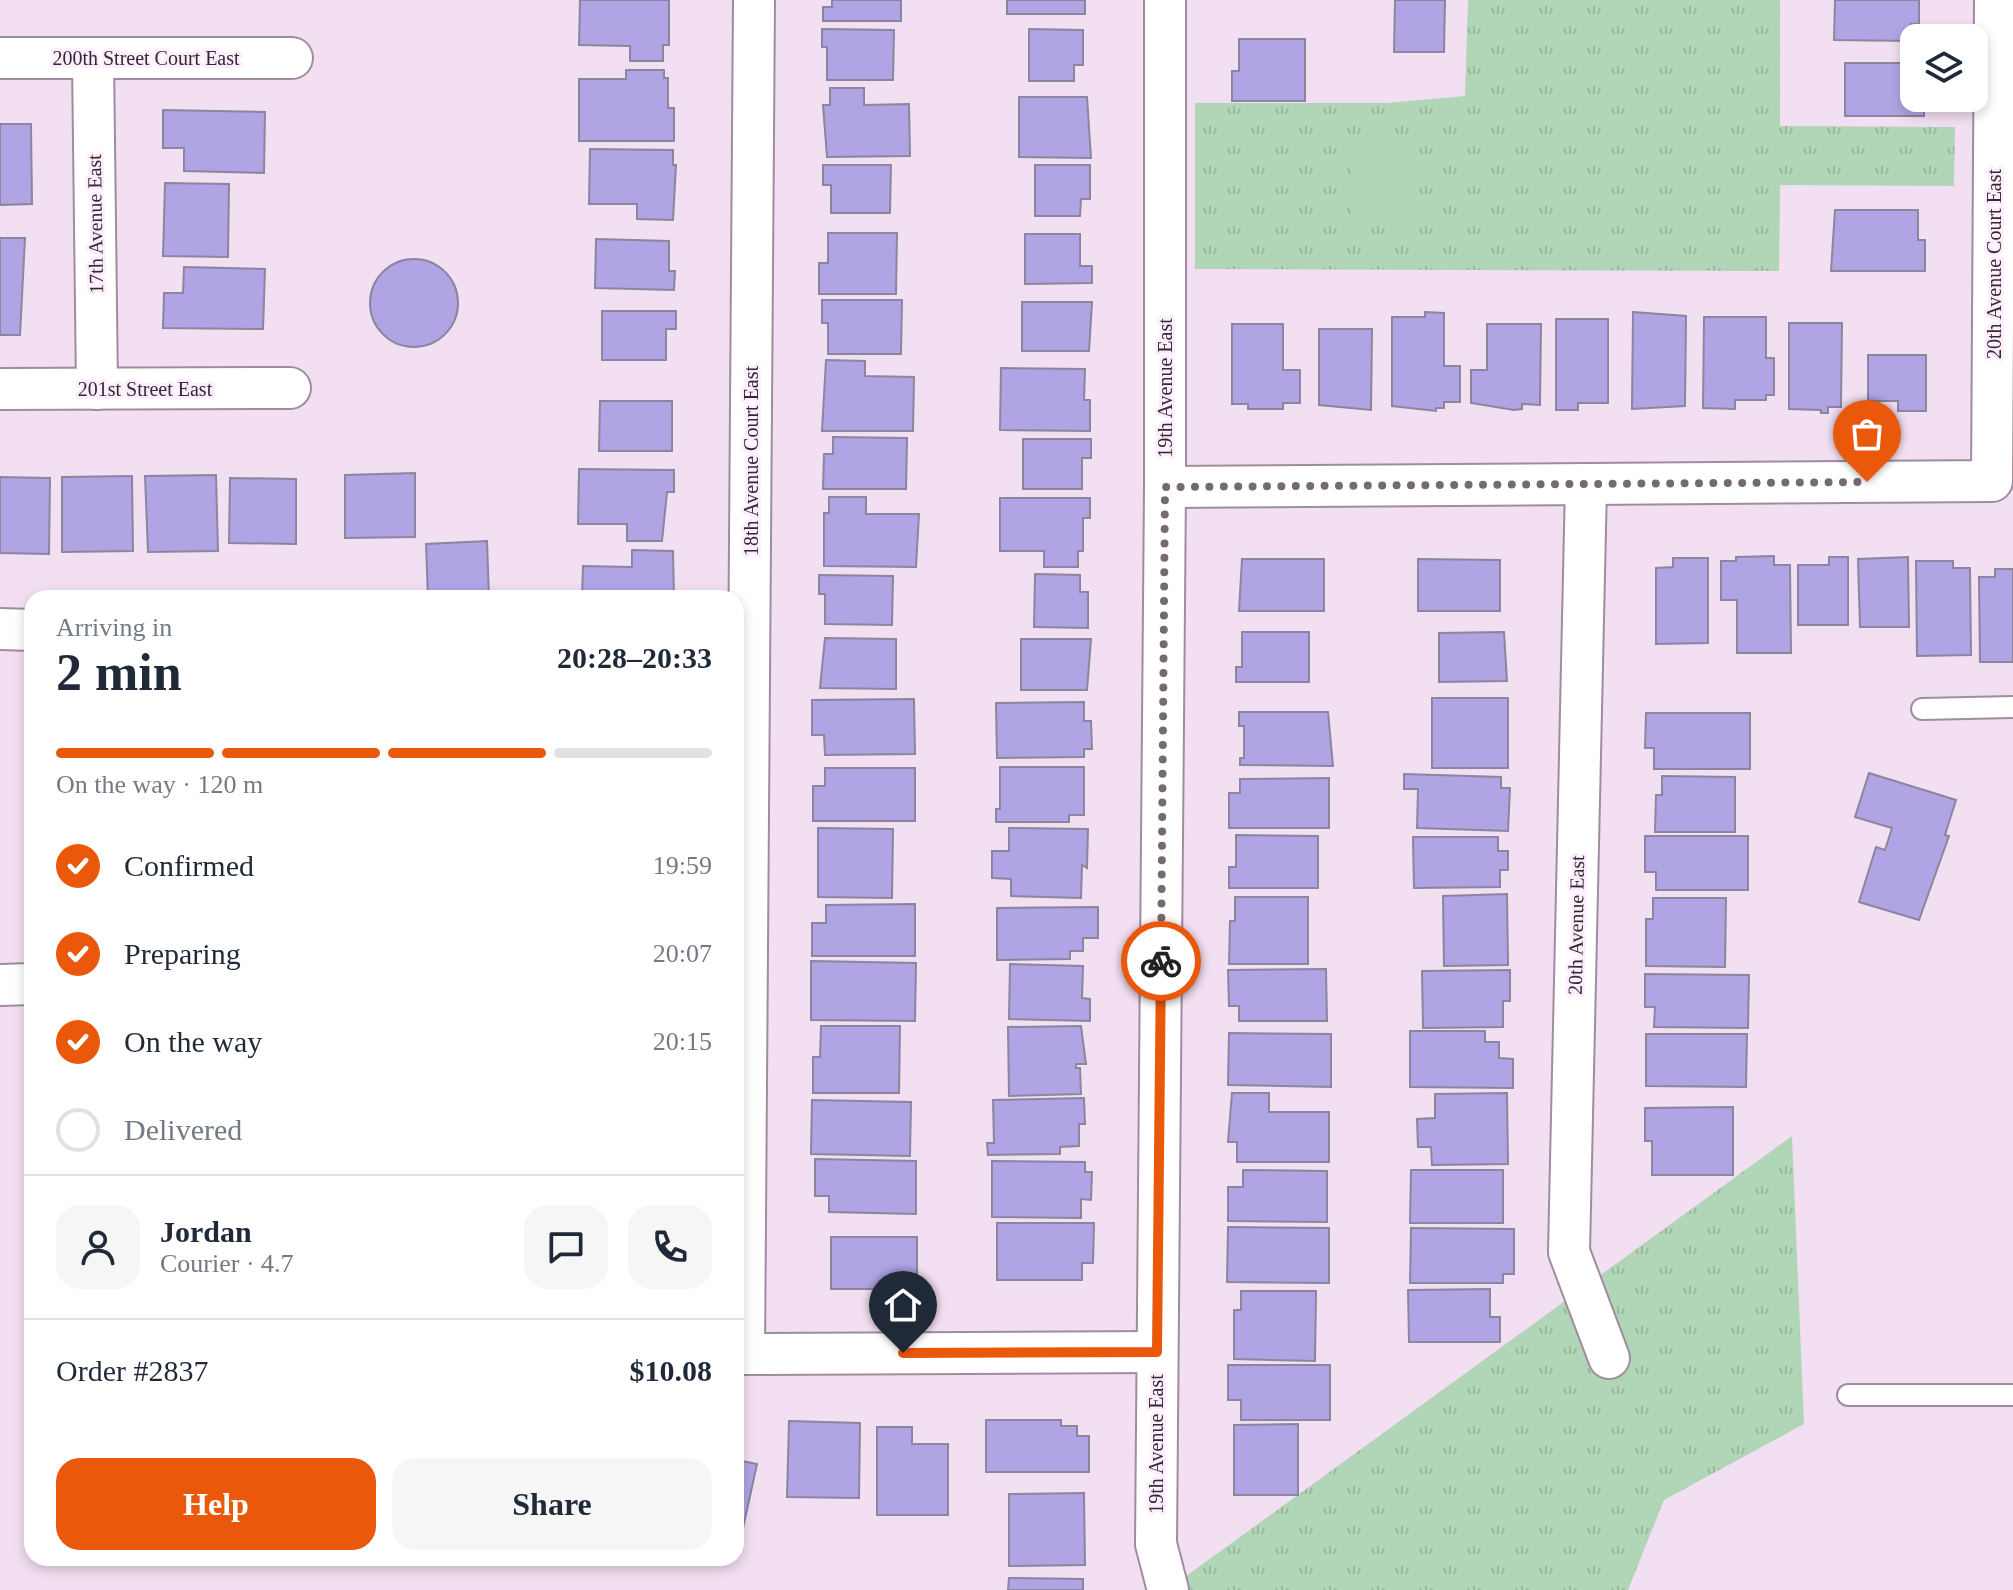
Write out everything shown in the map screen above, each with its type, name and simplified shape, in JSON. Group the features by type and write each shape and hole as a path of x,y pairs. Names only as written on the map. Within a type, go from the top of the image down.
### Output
{"street":[{"name":"18th Avenue Court East","path":"754,0 744,1354 1157,1352"},
{"name":"19th Avenue East","path":"1165,0 1165,487 1156,1544 1168,1590"},
{"name":"20th Avenue Court East","path":"1586,484 1992,481 1995,0"},
{"name":"200th Street Court East","path":"0,58 292,58"},
{"name":"17th Avenue East","path":"93,59 97,389"},
{"name":"201st Street East","path":"0,389 290,388"},
{"path":"1165,487 1586,484"},
{"name":"20th Avenue East","path":"1586,484 1569,1252 1609,1358"},
{"path":"0,629 24,630"},
{"path":"0,985 24,984"}],"lane":[{"path":"1922,709 2013,707"},
{"path":"1848,1395 2013,1395"}],"green space":[{"path":"1468,0 1780,0 1780,126 1955,127 1954,186 1780,185 1779,271 1195,269 1195,103 1387,103 1465,96"},
{"path":"1408,141 1409,218 1351,219 1350,142"},
{"path":"1792,1136 1804,1424 1664,1500 1628,1590 1167,1590"}],"building":[{"path":"580,0 669,0 669,45 663,45 663,61 630,61 630,46 579,45"},
{"path":"832,0 901,0 901,21 823,21 823,7 832,7"},
{"path":"1007,0 1085,0 1085,14 1007,14"},
{"path":"1395,0 1445,0 1444,52 1394,52"},
{"path":"1835,0 1919,0 1919,24 1900,24 1900,41 1834,40"},
{"path":"822,29 894,30 893,80 827,80 827,47 822,47"},
{"path":"1029,29 1083,30 1083,65 1074,65 1074,81 1029,81"},
{"path":"1239,39 1305,39 1305,101 1232,101 1232,71 1239,71"},
{"path":"1845,63 1900,63 1900,112 1924,112 1924,116 1845,116"},
{"path":"626,70 664,70 664,78 668,78 668,108 674,108 674,141 579,141 579,79 626,79"},
{"path":"830,88 864,88 864,105 909,104 910,156 827,157 823,105 830,105"},
{"path":"1019,97 1087,97 1091,158 1019,157"},
{"path":"163,110 265,112 264,173 184,171 184,148 163,148"},
{"path":"0,124 31,124 32,204 0,205"},
{"path":"590,149 673,150 673,165 676,165 673,220 637,219 637,204 589,204"},
{"path":"823,165 891,165 890,213 831,213 831,185 823,185"},
{"path":"1035,165 1090,165 1090,199 1081,199 1080,216 1035,216"},
{"path":"165,183 229,184 228,257 163,256"},
{"path":"1835,210 1918,210 1918,240 1925,240 1925,271 1831,271"},
{"path":"828,233 897,233 896,294 819,294 819,263 828,263"},
{"path":"1025,234 1080,234 1080,266 1092,266 1092,283 1025,284"},
{"path":"0,238 25,238 20,335 0,335"},
{"path":"596,239 669,241 669,271 675,271 674,290 595,288"},
{"path":"414,259 431,263 445,272 454,286 458,303 454,320 445,334 431,343 414,347 397,343 383,334 374,320 370,303 374,286 383,272 397,263"},
{"path":"184,267 265,269 263,329 163,328 164,293 183,293"},
{"path":"822,300 902,300 901,354 828,354 828,323 822,323"},
{"path":"1022,302 1092,302 1089,351 1022,351"},
{"path":"602,311 676,311 676,329 666,329 666,360 602,360"},
{"path":"1425,312 1444,313 1444,366 1460,366 1460,402 1444,402 1444,408 1436,408 1436,411 1392,406 1392,317 1425,317"},
{"path":"1633,312 1686,316 1685,406 1632,409"},
{"path":"1704,317 1766,317 1766,358 1774,358 1774,395 1766,395 1766,400 1735,400 1735,409 1703,408"},
{"path":"1556,319 1608,319 1608,403 1578,403 1578,410 1556,410"},
{"path":"1789,323 1842,323 1841,407 1828,407 1828,413 1789,409"},
{"path":"1232,324 1283,324 1283,370 1300,370 1300,403 1283,403 1283,409 1248,409 1248,404 1232,404"},
{"path":"1487,324 1541,324 1540,405 1522,404 1522,409 1514,410 1471,403 1471,370 1487,370"},
{"path":"1319,329 1372,329 1371,410 1319,405"},
{"path":"1868,355 1926,355 1926,411 1898,411 1898,401 1868,401"},
{"path":"826,360 865,361 865,376 914,377 913,431 822,431"},
{"path":"1001,368 1085,369 1084,400 1090,400 1090,431 1000,430"},
{"path":"600,401 672,401 672,451 599,451"},
{"path":"833,437 907,438 906,489 823,489 824,454 833,454"},
{"path":"1023,439 1091,439 1091,458 1082,458 1082,489 1023,489"},
{"path":"579,469 674,470 674,492 667,492 662,541 627,541 627,524 578,524"},
{"path":"415,473 415,537 345,538 345,475"},
{"path":"216,475 218,551 148,552 145,476"},
{"path":"132,476 133,551 62,552 62,477"},
{"path":"0,477 50,478 49,554 0,553"},
{"path":"230,478 296,479 296,544 229,543"},
{"path":"829,497 866,497 866,514 919,514 916,567 824,566 824,513 829,513"},
{"path":"1000,498 1090,498 1090,518 1083,518 1083,551 1078,551 1078,567 1044,567 1044,551 1000,551"},
{"path":"487,541 489,590 428,590 426,544"},
{"path":"632,550 673,551 674,590 582,590 583,566 632,567"},
{"path":"1774,556 1774,565 1790,565 1791,653 1737,653 1737,600 1721,600 1721,561 1736,561 1736,557"},
{"path":"1829,557 1848,557 1848,625 1798,625 1798,565 1829,565"},
{"path":"1908,557 1909,627 1860,627 1858,559"},
{"path":"1673,558 1708,558 1708,643 1656,644 1656,568 1673,567"},
{"path":"1242,559 1324,559 1324,611 1239,611"},
{"path":"1418,559 1500,560 1500,611 1418,611"},
{"path":"1916,561 1953,561 1953,568 1970,568 1971,655 1917,656"},
{"path":"1995,569 2013,569 2013,662 1980,662 1979,577 1995,577"},
{"path":"1035,574 1080,575 1080,592 1088,592 1088,628 1034,627"},
{"path":"819,575 893,576 892,625 825,624 825,594 819,594"},
{"path":"1242,632 1309,632 1309,682 1236,682 1236,667 1242,667"},
{"path":"1504,632 1507,681 1439,682 1439,633"},
{"path":"825,638 896,639 896,689 820,688"},
{"path":"1021,639 1091,639 1087,690 1021,690"},
{"path":"1432,698 1508,698 1508,768 1432,768"},
{"path":"914,699 915,754 825,755 824,735 812,735 812,700"},
{"path":"1084,702 1084,721 1091,721 1092,749 1084,749 1084,757 997,758 996,703"},
{"path":"1239,712 1328,712 1333,766 1240,765 1240,758 1244,758 1244,726 1239,726"},
{"path":"1646,713 1750,713 1750,769 1654,769 1654,748 1645,748"},
{"path":"1000,767 1084,767 1084,815 1069,815 1069,822 996,822 996,809 1000,809"},
{"path":"825,768 915,768 915,821 813,821 813,786 825,786"},
{"path":"1869,773 1956,800 1945,835 1949,836 1919,920 1859,902 1876,847 1885,850 1892,828 1855,817"},
{"path":"1404,774 1501,777 1501,788 1510,788 1508,831 1417,828 1418,789 1404,789"},
{"path":"1662,776 1735,777 1735,832 1655,832 1656,795 1662,795"},
{"path":"1329,778 1329,828 1229,828 1229,793 1240,793 1240,779"},
{"path":"818,828 893,829 892,898 818,897"},
{"path":"1009,828 1088,829 1087,868 1082,865 1081,898 1011,896 1011,879 992,878 992,851 1009,851"},
{"path":"1236,835 1318,836 1318,888 1229,888 1229,867 1236,867"},
{"path":"1645,836 1748,836 1748,890 1656,890 1656,872 1645,872"},
{"path":"1413,837 1498,837 1498,851 1508,851 1508,870 1500,870 1500,887 1414,888"},
{"path":"1507,894 1508,965 1444,966 1443,896"},
{"path":"1235,897 1308,897 1308,964 1229,964 1230,921 1235,921"},
{"path":"1653,898 1726,898 1725,967 1646,966 1646,919 1653,919"},
{"path":"915,904 915,956 812,956 812,923 826,923 826,905"},
{"path":"1098,907 1098,938 1083,938 1083,951 1070,951 1070,959 997,960 997,908"},
{"path":"811,961 916,963 915,1021 811,1020"},
{"path":"1010,964 1083,966 1082,998 1090,999 1090,1021 1009,1019"},
{"path":"1326,969 1327,1021 1239,1021 1239,1006 1229,1006 1228,970"},
{"path":"1510,970 1510,1001 1503,1001 1503,1027 1423,1028 1422,971"},
{"path":"1645,974 1749,975 1748,1028 1654,1027 1655,1007 1645,1007"},
{"path":"821,1026 900,1026 899,1093 813,1093 813,1057 820,1057"},
{"path":"1081,1026 1086,1064 1076,1064 1076,1068 1080,1068 1081,1094 1009,1096 1008,1027"},
{"path":"1410,1031 1485,1031 1485,1042 1499,1042 1499,1058 1513,1059 1513,1088 1410,1087"},
{"path":"1229,1033 1331,1034 1331,1087 1228,1085"},
{"path":"1646,1034 1747,1034 1746,1087 1646,1086"},
{"path":"1232,1093 1269,1093 1269,1112 1329,1112 1329,1162 1237,1162 1237,1142 1228,1142"},
{"path":"1507,1093 1508,1164 1432,1165 1431,1147 1418,1147 1417,1119 1435,1118 1435,1094"},
{"path":"1084,1098 1085,1124 1079,1124 1079,1146 1060,1147 1060,1154 988,1155 987,1143 994,1143 993,1100"},
{"path":"812,1100 911,1102 910,1156 811,1154"},
{"path":"1733,1107 1733,1175 1652,1175 1652,1141 1645,1141 1645,1108"},
{"path":"815,1159 916,1161 916,1214 829,1212 829,1196 815,1196"},
{"path":"992,1161 1085,1162 1085,1172 1092,1172 1091,1200 1081,1199 1081,1218 992,1217"},
{"path":"1243,1170 1327,1171 1327,1222 1228,1221 1228,1187 1243,1187"},
{"path":"1411,1170 1503,1170 1503,1223 1410,1223"},
{"path":"997,1223 1094,1223 1093,1263 1082,1263 1082,1280 997,1280"},
{"path":"1228,1227 1329,1228 1329,1283 1227,1282"},
{"path":"1411,1228 1514,1229 1514,1274 1503,1274 1503,1283 1410,1283"},
{"path":"831,1237 917,1237 917,1289 831,1289"},
{"path":"1490,1289 1490,1317 1500,1317 1500,1342 1409,1342 1408,1290"},
{"path":"1241,1291 1316,1291 1315,1361 1234,1359 1234,1310 1241,1310"},
{"path":"1228,1365 1330,1365 1330,1420 1241,1420 1241,1400 1228,1400"},
{"path":"986,1420 1061,1420 1061,1426 1077,1426 1077,1436 1089,1436 1089,1472 986,1472"},
{"path":"789,1421 860,1423 859,1498 787,1497"},
{"path":"1298,1424 1298,1495 1234,1495 1234,1425"},
{"path":"877,1427 912,1427 912,1444 948,1444 948,1515 877,1515"},
{"path":"744,1461 757,1464 744,1524"},
{"path":"1084,1493 1085,1565 1009,1566 1009,1494"},
{"path":"1009,1578 1083,1579 1083,1590 1008,1590"}],"way so far":[{"path":"1161,961 1165,487 1867,482"}],"route":[{"path":"903,1353 1157,1352 1161,961"}]}
